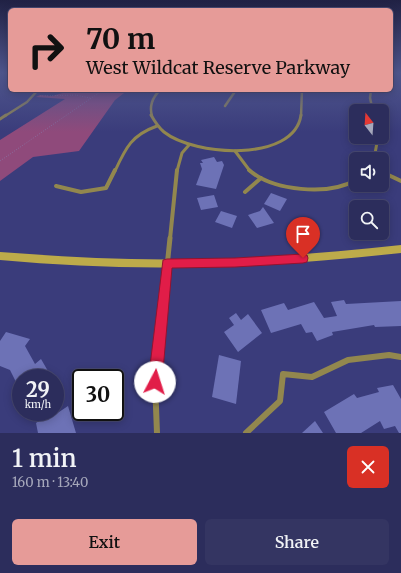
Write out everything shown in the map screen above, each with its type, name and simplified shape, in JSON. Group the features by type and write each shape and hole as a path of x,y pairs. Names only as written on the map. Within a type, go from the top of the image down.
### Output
{"main road":[{"path":"0,256 66,261 167,263 278,260 401,249"}],"street":[{"path":"0,119 27,102 36,92"},
{"path":"158,92 152,100 150,108 157,126 168,136 189,145 210,149 235,151 257,148 281,141 297,130 301,120 302,92"},
{"path":"225,106 235,92"},
{"path":"371,92 371,104"},
{"path":"56,186 69,192 97,191 106,188 123,154 133,139 145,131 157,126"},
{"path":"157,433 155,382 178,164 182,153 189,145"},
{"path":"235,151 243,165 261,178 289,187 312,190 337,188 349,183"},
{"path":"389,175 401,181"},
{"path":"245,192 261,178"},
{"path":"246,433 280,401 283,374 312,377 348,360 389,356 401,357"}],"path":[{"path":"0,161 99,92"},
{"path":"32,96 51,97 76,95 90,98"}],"shaded area":[{"path":"65,92 125,92 115,100 79,151 33,157 0,181 0,140 65,99 36,97 40,95 52,96"}],"building":[{"path":"214,157 217,162 222,161 224,165 216,189 196,185 202,169 200,163 203,163 201,160"},
{"path":"271,193 287,199 280,211 264,204"},
{"path":"214,195 218,207 201,210 197,198"},
{"path":"263,207 274,223 257,228 248,215 260,211"},
{"path":"221,211 237,216 232,228 215,222"},
{"path":"344,300 346,304 401,301 401,326 375,327 374,325 332,332 333,335 317,341 312,332 306,333 301,324 271,333 261,310 284,303 288,310 314,302 324,318 337,316 331,302"},
{"path":"236,313 241,320 248,314 262,333 238,352 224,332 234,325 229,318"},
{"path":"6,332 30,339 25,346 35,364 41,359 47,369 12,369 12,374 10,370 0,366 0,341"},
{"path":"219,355 241,361 236,404 212,397"},
{"path":"393,385 401,399 401,433 399,433 395,426 384,429 380,421 361,433 336,433 324,412 354,394 357,398 379,392 377,388"},
{"path":"68,406 76,433 38,433 36,423 39,421 64,421 64,409"},
{"path":"315,421 323,433 302,433"}],"route":[{"path":"155,382 167,263 235,262 303,258"}]}
